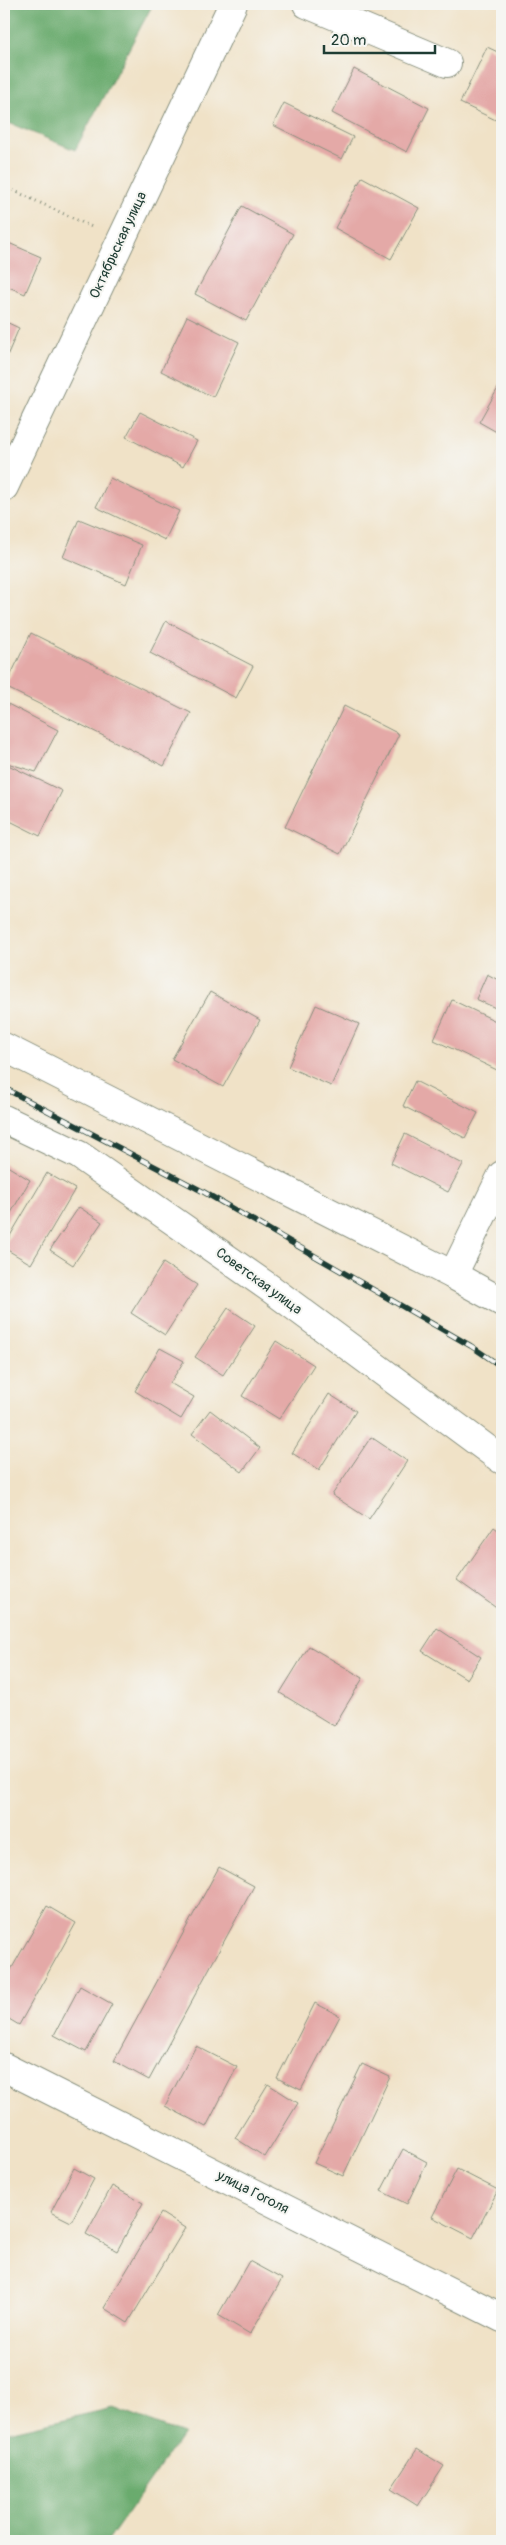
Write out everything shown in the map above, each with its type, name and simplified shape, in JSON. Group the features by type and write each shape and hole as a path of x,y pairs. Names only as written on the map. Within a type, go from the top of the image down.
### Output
{"street":[{"name":"Октябрьская улица","path":"4,487 233,4"},
{"path":"307,4 447,63"},
{"path":"4,1047 453,1275 502,1302"},
{"name":"Советская улица","path":"4,1120 79,1155 271,1289 502,1460"},
{"path":"453,1275 502,1175"},
{"name":"улица Гоголя","path":"4,2067 502,2318"}],"path":[{"path":"4,186 121,240"}],"green space":[{"path":"4,4 153,4 75,150 4,121"},
{"path":"113,2408 183,2434 108,2541 4,2541 4,2433"}],"building":[{"path":"487,47 502,54 502,123 460,103"},
{"path":"354,69 429,108 407,152 332,113"},
{"path":"284,103 353,137 342,159 273,125"},
{"path":"362,177 419,208 391,259 335,228"},
{"path":"242,206 293,234 246,321 195,294"},
{"path":"4,241 41,257 25,294 4,285"},
{"path":"187,316 239,342 213,397 161,371"},
{"path":"4,321 19,328 4,363"},
{"path":"502,381 502,435 479,422"},
{"path":"140,412 197,441 183,467 126,437"},
{"path":"110,478 179,511 165,540 96,507"},
{"path":"79,519 142,545 126,584 63,557"},
{"path":"166,621 253,666 236,698 150,653"},
{"path":"31,633 191,713 164,766 5,687"},
{"path":"4,702 58,730 36,772 4,762"},
{"path":"344,706 399,734 340,854 285,827"},
{"path":"4,763 62,791 40,836 4,818"},
{"path":"487,974 502,982 502,1011 476,999"},
{"path":"210,992 260,1020 223,1087 172,1059"},
{"path":"452,1000 502,1024 502,1059 497,1070 434,1040"},
{"path":"316,1005 359,1024 331,1086 288,1067"},
{"path":"415,1081 478,1113 465,1138 403,1106"},
{"path":"405,1134 463,1164 448,1192 391,1163"},
{"path":"4,1164 30,1180 4,1225"},
{"path":"47,1173 75,1189 31,1264 4,1248 4,1246"},
{"path":"79,1207 102,1222 73,1265 50,1250"},
{"path":"163,1263 197,1285 165,1335 131,1313"},
{"path":"228,1308 255,1326 223,1375 195,1357"},
{"path":"276,1341 314,1365 279,1419 242,1396"},
{"path":"160,1348 184,1361 170,1383 194,1397 181,1419 135,1391"},
{"path":"329,1394 356,1411 319,1470 292,1453"},
{"path":"210,1410 260,1448 242,1472 192,1434"},
{"path":"371,1437 407,1461 369,1519 332,1495"},
{"path":"494,1527 502,1533 502,1612 457,1580"},
{"path":"437,1628 481,1657 467,1679 422,1651"},
{"path":"309,1646 363,1678 334,1726 280,1693"},
{"path":"219,1867 254,1886 149,2080 114,2061"},
{"path":"47,1906 76,1923 19,2025 4,2016 4,1982"},
{"path":"80,1986 112,2004 86,2052 54,2035"},
{"path":"315,2003 340,2016 301,2090 277,2078"},
{"path":"196,2046 237,2067 206,2127 165,2106"},
{"path":"362,2064 390,2077 343,2176 314,2163"},
{"path":"268,2084 298,2103 265,2157 235,2138"},
{"path":"403,2149 427,2162 407,2204 381,2191"},
{"path":"74,2168 94,2179 71,2222 51,2212"},
{"path":"457,2169 498,2190 473,2238 432,2217"},
{"path":"112,2186 143,2203 117,2251 86,2234"},
{"path":"161,2213 185,2228 128,2323 104,2308"},
{"path":"249,2261 282,2279 250,2334 218,2315"},
{"path":"417,2449 444,2466 418,2506 391,2489"}],"railway":[{"path":"4,1088 202,1191 471,1346 502,1367"}]}
